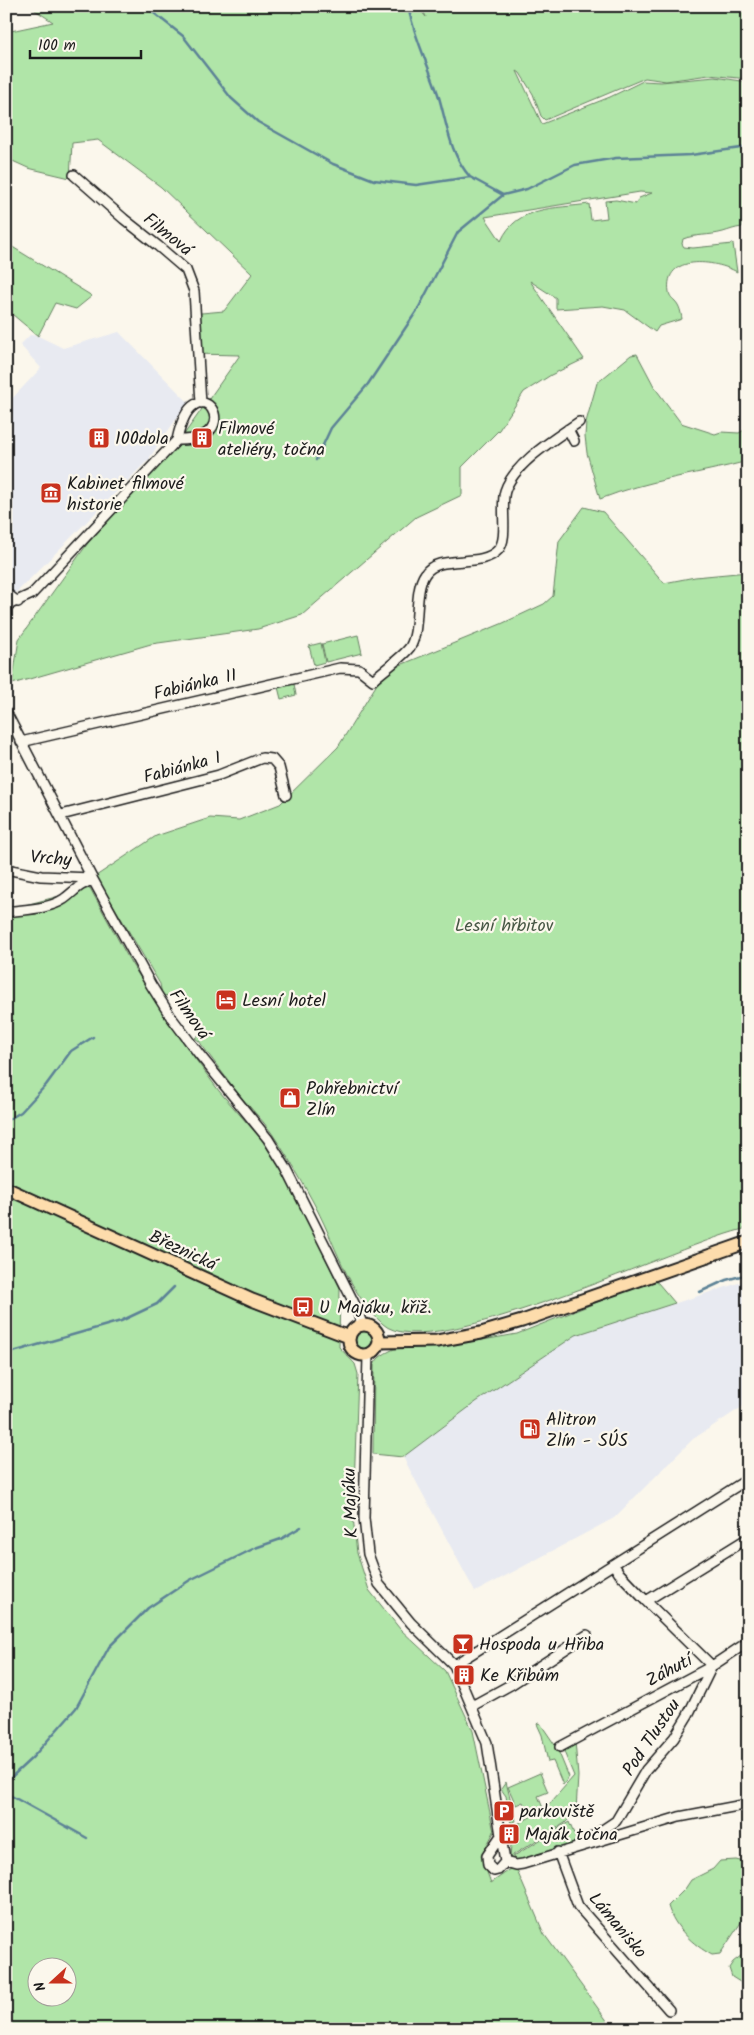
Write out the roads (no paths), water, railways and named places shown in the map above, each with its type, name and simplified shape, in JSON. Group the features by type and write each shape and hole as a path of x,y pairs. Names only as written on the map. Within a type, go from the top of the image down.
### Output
{"main road":[{"name":"Březnická","path":"6,1188 252,1300 299,1320 349,1337"},
{"path":"379,1342 430,1342 481,1333 522,1321 748,1242"},
{"path":"362,1324 374,1328 379,1336 376,1349 368,1355 353,1351 349,1344 352,1329 362,1324"}],"street":[{"name":"Filmová","path":"74,175 186,270 194,291 201,402"},
{"path":"6,606 32,594 177,440 186,413 201,402 214,409 216,415 212,427 205,434 196,438 177,440"},
{"path":"574,441 568,429 579,422"},
{"name":"Fabiánka II","path":"21,742 340,668 359,669 373,680 411,646 421,584 427,570 439,564 487,557 500,549 504,497 508,484 524,464 568,429"},
{"path":"6,592 18,602"},
{"name":"Filmová","path":"6,712 140,966 171,1017 268,1139 286,1168 356,1307 362,1324"},
{"name":"Fabiánka I","path":"61,815 219,775 262,758 272,759 279,767 286,796"},
{"name":"Vrchy","path":"6,869 41,876 93,879"},
{"path":"6,912 28,910 63,900 82,884 93,879"},
{"name":"K Majáku","path":"368,1355 364,1518 368,1554 380,1584 411,1624 454,1665 487,1743 506,1862"},
{"path":"454,1665 748,1479"},
{"path":"646,1601 748,1538"},
{"name":"Záhutí","path":"560,1747 712,1666 646,1601 614,1565"},
{"path":"472,1706 512,1684 587,1636"},
{"path":"712,1666 748,1642"},
{"name":"Pod Tlustou","path":"577,1847 616,1820 646,1770 674,1738 688,1715 712,1666"},
{"path":"502,1834 487,1856 488,1865 494,1871 498,1870 506,1862 516,1866 679,1817 748,1804"},
{"name":"Lámanisko","path":"558,1852 578,1906 669,2010"}],"waterway":[{"path":"145,6 183,36 231,98 258,122 333,164 374,180 416,185 470,177 503,195 527,189 575,165 616,158 691,155 748,147"},
{"path":"408,6 417,40 438,94 453,148 457,158 470,177"},
{"path":"316,460 331,428 368,384 418,309 458,232 503,195"},
{"path":"6,1121 21,1112 46,1085 71,1051 93,1037"},
{"path":"700,1292 726,1280 748,1274"},
{"path":"6,1354 121,1321 157,1304 174,1287"},
{"path":"6,1782 33,1757 76,1708 109,1647 148,1608 190,1580 255,1548 281,1539 301,1527"},
{"path":"6,1793 87,1838"}],"place":[{"name":"100dola","path":"99,438"},
{"name":"Filmové ateliéry, točna","path":"202,438"},
{"name":"Kabinet filmové historie","path":"51,493"},
{"name":"Lesní hotel","path":"226,1000"},
{"name":"Pohřebnictví Zlín","path":"290,1098"},
{"name":"U Majáku, křiž.","path":"303,1307"},
{"name":"Alitron Zlín - SÚS","path":"530,1429"},
{"name":"Hospoda u Hřiba","path":"463,1644"},
{"name":"Ke Křibům","path":"464,1675"},
{"name":"parkoviště","path":"504,1811"},
{"name":"Maják točna","path":"509,1834"}],"park label":[{"name":"Lesní hřbitov","path":"504,925"}]}
